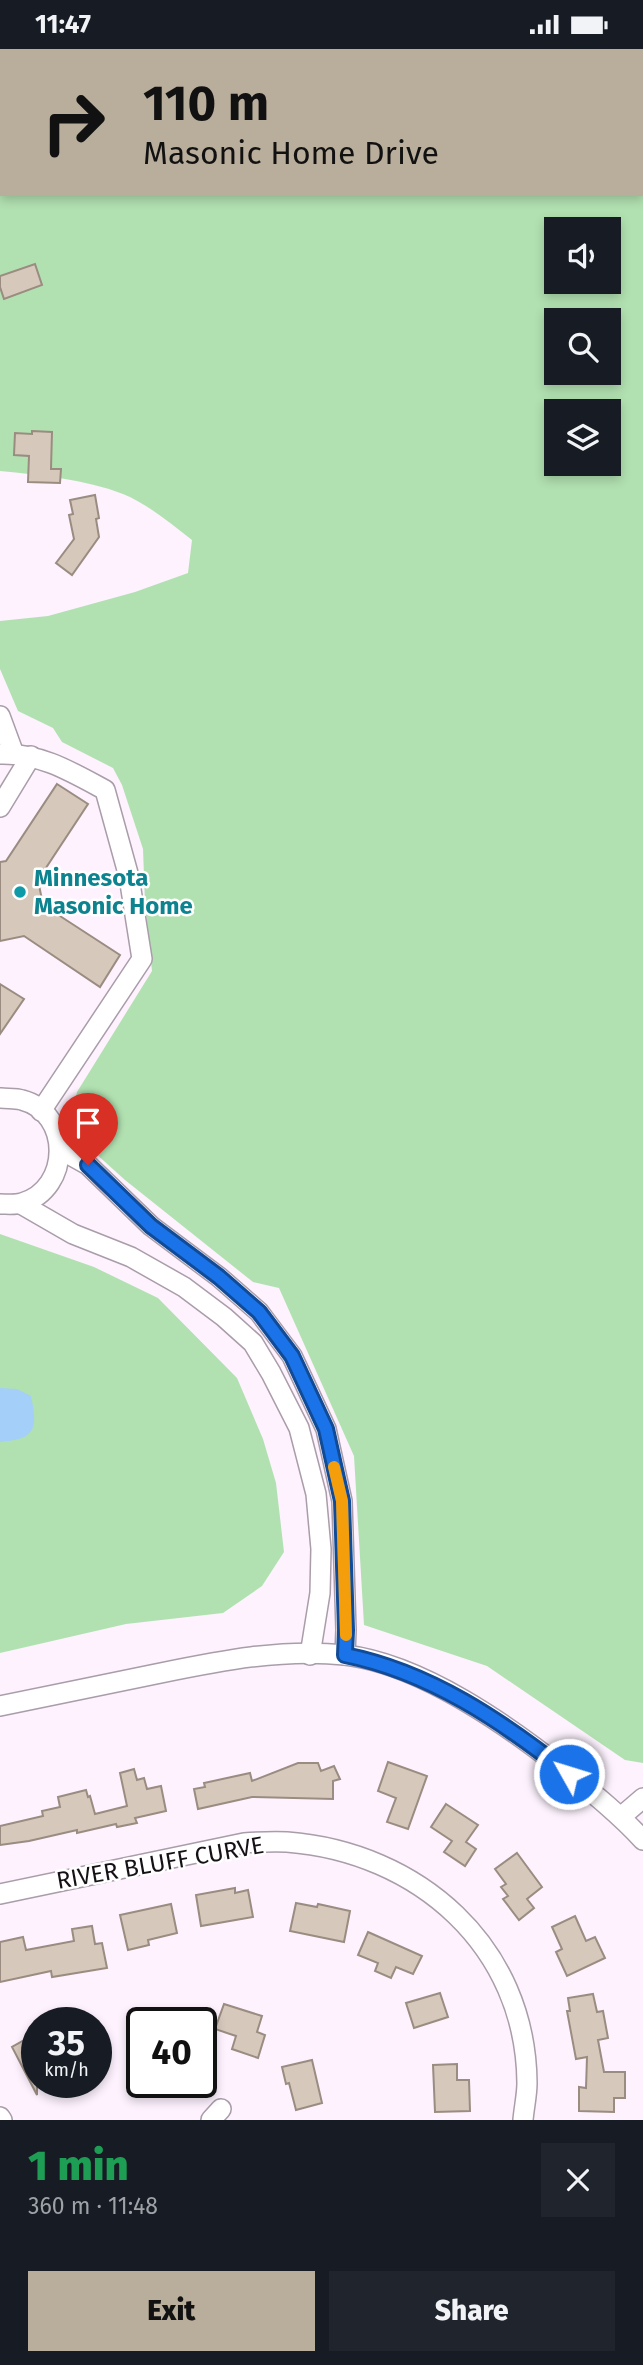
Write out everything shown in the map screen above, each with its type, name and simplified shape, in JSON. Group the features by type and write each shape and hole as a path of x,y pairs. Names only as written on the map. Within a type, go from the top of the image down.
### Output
{"street":[{"path":"0,716 15,755 0,807"},
{"path":"15,755 57,764 105,790 129,877 142,959 41,1111"},
{"path":"0,1098 21,1099 36,1106 53,1123 61,1150 56,1175 40,1194 21,1204 0,1204"},
{"path":"61,1150 88,1165 151,1226 249,1303 292,1356 326,1429 342,1501 345,1655"},
{"path":"21,1204 73,1234 131,1257 184,1287 253,1343 299,1428 316,1494 321,1549 320,1593 310,1655"},
{"path":"0,1706 227,1660 274,1654 345,1655 369,1660 402,1671 476,1707 534,1746 622,1816 643,1840"},
{"path":"622,1816 643,1798"},
{"name":"RIVER BLUFF CURVE","path":"0,1894 244,1843 285,1841 326,1847 365,1859 403,1876 434,1895 485,1947 504,1979 517,2013 527,2084 523,2120"}],"green space":[{"path":"0,196 643,196 643,1763 625,1760 487,1666 364,1625 354,1456 279,1288 253,1282 125,1180 84,1143 71,1121 77,1092 152,971 143,849 122,785 113,768 62,742 53,728 18,711 0,669 0,621 48,616 135,592 188,573 192,540 132,498 78,481 0,471"},
{"path":"0,1234 94,1267 158,1298 237,1378 263,1439 276,1483 284,1552 262,1586 223,1613 126,1624 0,1653"}],"water":[{"path":"0,1388 17,1389 31,1396 34,1417 32,1430 12,1441 0,1442"}],"building":[{"path":"35,264 42,285 4,299 0,276"},
{"path":"32,431 52,432 51,469 61,469 60,483 28,482 29,456 14,455 15,433 32,434"},
{"path":"95,495 99,537 72,575 56,563 74,539 69,515 73,514 70,500"},
{"name":"Minnesota Masonic Home","path":"57,784 88,804 38,880 43,905 120,955 100,987 24,936 0,941 0,862 6,861"},
{"name":"Minnesota Masonic Home","path":"0,984 24,999 0,1034"},
{"path":"388,1762 427,1776 408,1829 387,1822 396,1798 378,1791"},
{"path":"298,1763 318,1763 321,1771 334,1766 340,1779 333,1781 333,1799 252,1797 198,1809 194,1789 205,1787 204,1783 250,1773 252,1781"},
{"path":"134,1769 137,1780 144,1778 147,1789 161,1786 166,1811 135,1818 137,1823 117,1827 116,1824 77,1833 77,1830 0,1845 0,1826 43,1816 42,1811 60,1807 58,1797 86,1790 95,1814 127,1806 120,1773"},
{"path":"446,1804 478,1825 466,1842 476,1849 465,1866 444,1852 452,1841 431,1827"},
{"path":"517,1853 542,1887 527,1899 534,1908 519,1920 503,1899 508,1896 501,1887 506,1884 495,1869"},
{"path":"235,1888 235,1893 248,1890 253,1917 201,1926 196,1895"},
{"path":"296,1903 317,1907 318,1904 350,1911 344,1942 290,1931"},
{"path":"171,1904 177,1933 148,1940 149,1945 128,1950 120,1915"},
{"path":"575,1916 586,1941 595,1937 605,1958 567,1976 556,1952 562,1949 552,1927"},
{"path":"92,1926 95,1944 102,1943 107,1968 52,1977 51,1971 0,1982 0,1942 23,1937 26,1950 74,1941 72,1929"},
{"path":"368,1932 422,1956 413,1974 396,1967 391,1978 375,1971 378,1963 358,1955"},
{"path":"440,1993 448,2017 414,2028 406,2003"},
{"path":"593,1994 597,2012 603,2011 608,2038 598,2040 604,2072 625,2072 625,2098 614,2098 614,2112 579,2111 579,2087 586,2088 587,2057 576,2059 567,2011 570,2011 568,1998"},
{"path":"224,2004 262,2016 257,2032 265,2035 258,2058 232,2049 236,2036 217,2030"},
{"path":"21,2042 21,2064 12,2047"},
{"path":"312,2060 322,2103 296,2110 282,2067"},
{"path":"457,2064 457,2080 469,2080 470,2111 435,2112 433,2065"}],"slow traffic":[{"path":"334,1467 342,1501 346,1635"}],"place":[{"name":"Minnesota Masonic Home","path":"20,892"}],"route":[{"path":"88,1165 151,1226 219,1277 259,1312 292,1356 326,1429 342,1501 345,1655 402,1671 437,1686 476,1707 534,1746 569,1774"}]}
